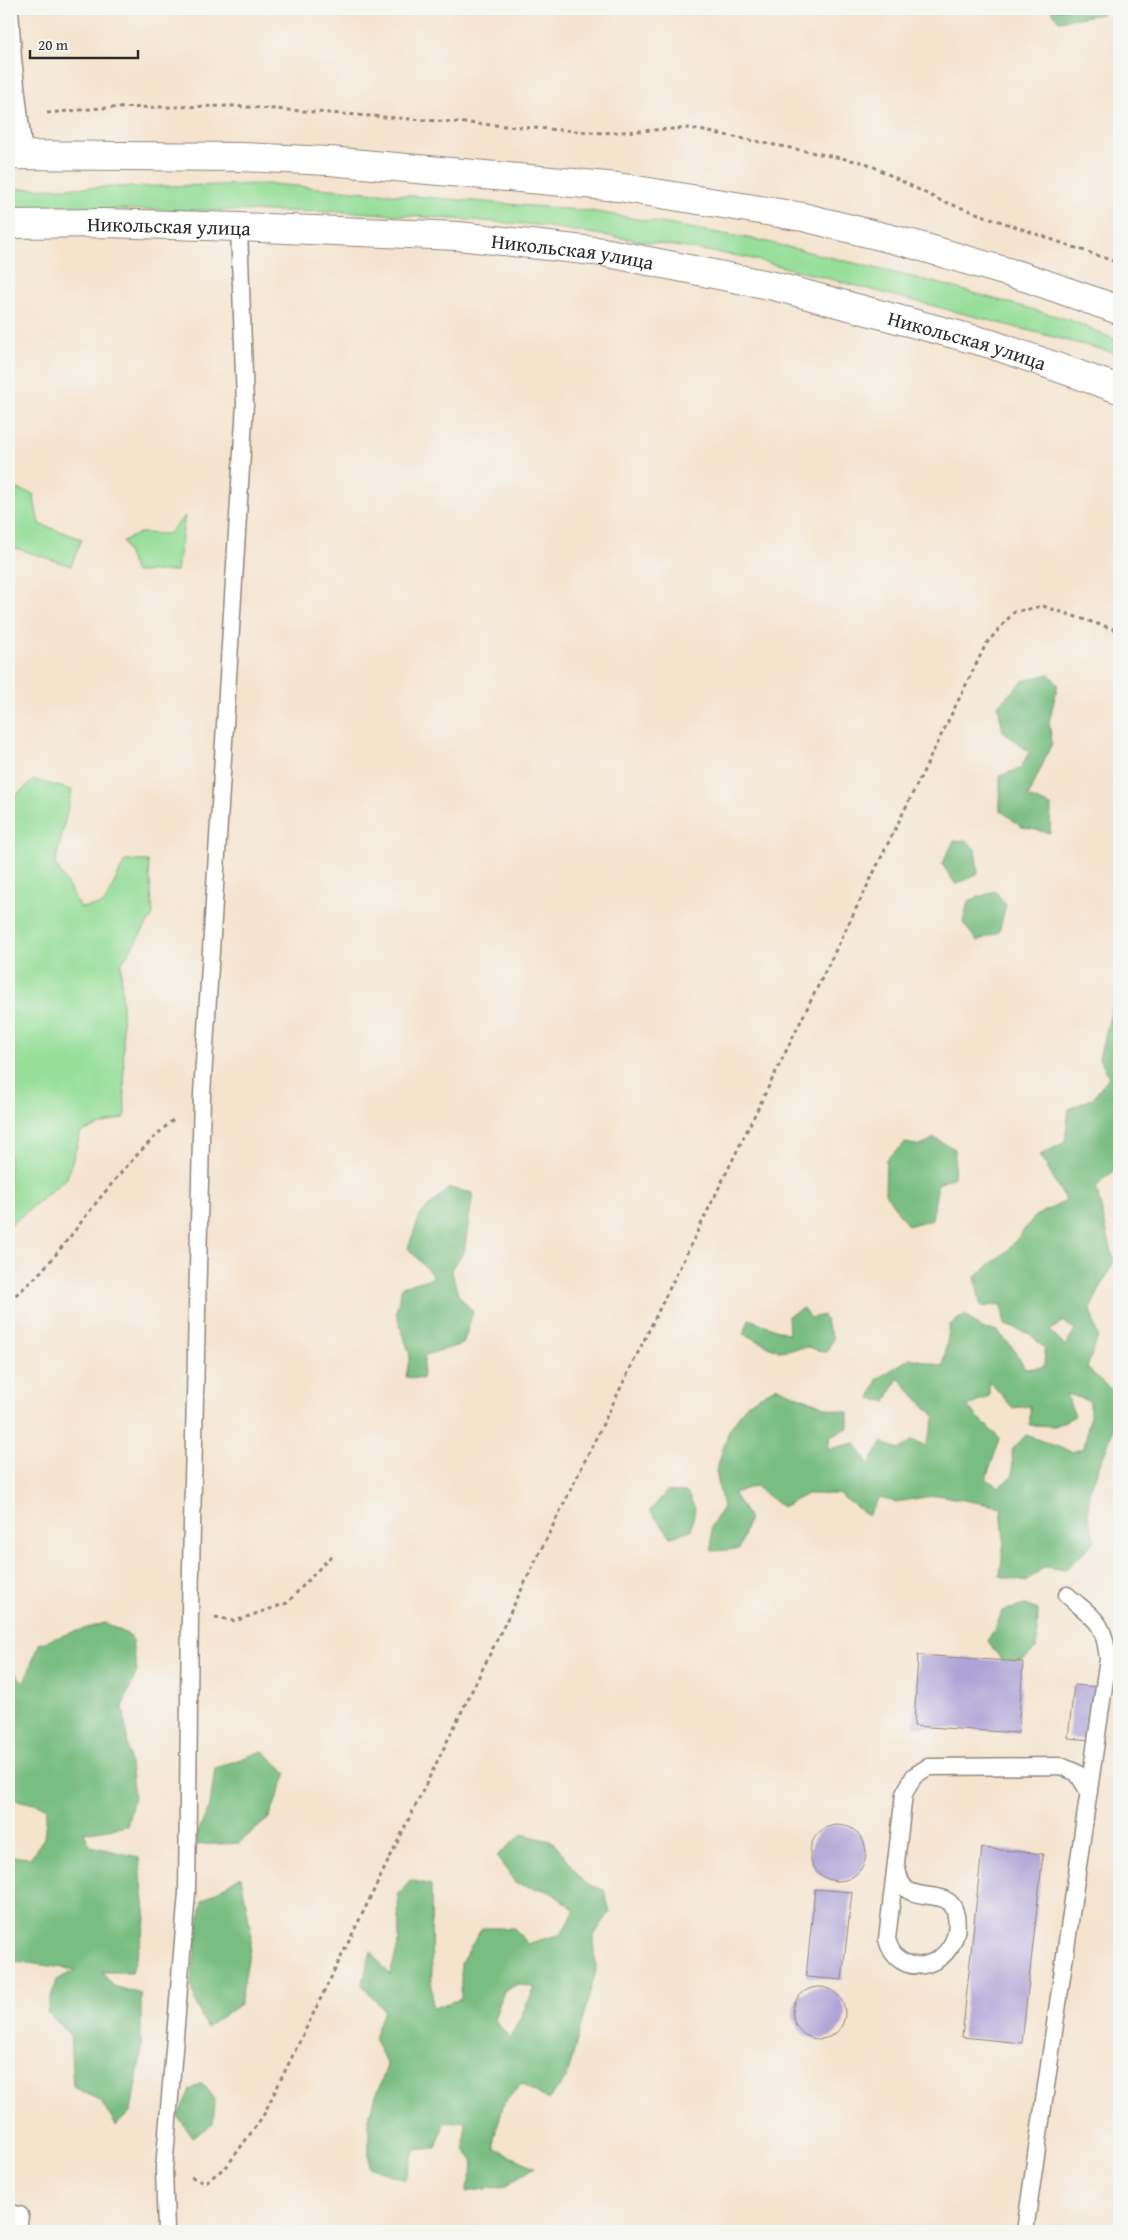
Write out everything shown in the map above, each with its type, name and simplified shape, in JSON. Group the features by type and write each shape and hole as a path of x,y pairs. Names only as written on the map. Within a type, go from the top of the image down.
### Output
{"street":[{"path":"17,154 241,157 329,161 618,187 803,217 912,244 1028,278 1119,310"},
{"name":"Никольская улица","path":"9,224 104,223 458,236 603,252 783,288 991,344 1119,389"}],"lane":[{"path":"10,9 19,115 17,154"},
{"path":"166,2231 164,2169 187,1893 190,1612 202,1095 245,404 239,227"},
{"path":"1025,2231 1108,1660 1106,1638 1100,1625 1067,1595"},
{"path":"896,1864 900,1881 909,1891 939,1896 950,1903 956,1914 958,1931 950,1950 933,1962 914,1965 905,1963 890,1951 887,1939 904,1794 914,1776 928,1767 1060,1766 1077,1773 1089,1792"},
{"path":"9,2213 20,2215 18,2231"}],"path":[{"path":"19,115 101,108 233,106 603,133 689,128 866,163 939,200 1119,263"},
{"path":"164,2169 206,2182 227,2166 263,2116 986,644 1014,612 1043,606 1119,631"},
{"path":"9,1300 60,1250 104,1192 146,1144 202,1095"},
{"path":"190,1612 235,1621 286,1603 331,1556"}],"green space":[{"path":"1050,9 1103,9 1103,14 1059,21"},
{"path":"272,184 591,211 759,240 941,284 1070,320 1119,341 1119,354 745,257 537,225 356,212 9,208 9,189"},
{"path":"17,489 33,494 39,524 82,539 71,566 9,546 9,493"},
{"path":"185,516 177,571 135,572 123,541 140,533 168,534"},
{"path":"1049,674 1058,684 1049,722 1052,743 1028,797 1051,806 1050,833 1022,827 1000,810 1000,776 1021,768 1029,752 1003,731 998,705 1023,681"},
{"path":"34,780 72,790 55,864 81,908 104,904 125,861 148,861 153,915 121,964 125,1117 81,1132 67,1178 9,1226 9,801"},
{"path":"966,840 975,849 978,873 956,885 942,864 954,841"},
{"path":"995,891 1006,905 999,932 977,941 963,923 968,901"},
{"path":"1119,983 1119,1166 1096,1187 1114,1261 1090,1309 1098,1337 1087,1368 1118,1396 1112,1434 1089,1493 1088,1515 1095,1541 1065,1570 1044,1567 1026,1582 1000,1576 1004,1540 1001,1507 938,1495 896,1502 879,1498 868,1516 839,1494 807,1494 782,1507 755,1486 733,1493 749,1518 739,1549 712,1551 711,1527 723,1507 716,1471 729,1430 748,1403 777,1387 830,1409 848,1412 848,1428 830,1436 828,1449 855,1443 869,1465 882,1442 899,1450 913,1440 926,1446 935,1417 898,1378 886,1401 870,1399 877,1379 910,1358 943,1366 950,1325 965,1314 982,1329 997,1331 1013,1348 1025,1369 1044,1367 1045,1349 1030,1334 1005,1325 1001,1304 981,1307 975,1277 1009,1249 1035,1216 1066,1201 1040,1155 1065,1142 1069,1109 1093,1098 1109,1077 1099,1058","holes":["1063,1321 1075,1330 1065,1346 1050,1331","989,1381 1013,1408 1030,1406 1030,1425 1055,1426 1075,1416 1066,1394 1090,1401 1090,1415 1084,1448 1072,1452 1026,1435 1012,1450 1013,1475 999,1487 986,1479 1000,1439 968,1407 989,1396"]},
{"path":"934,1138 955,1149 954,1177 938,1184 932,1219 908,1226 885,1193 886,1159 905,1143 921,1146"},
{"path":"449,1188 473,1193 464,1252 451,1269 458,1294 473,1312 463,1344 425,1355 422,1379 406,1377 410,1355 396,1312 402,1287 434,1277 408,1248 420,1215"},
{"path":"803,1308 810,1318 823,1315 833,1339 826,1353 808,1347 779,1351 744,1334 749,1319 789,1334 788,1316"},
{"path":"667,1491 687,1493 695,1508 691,1530 671,1537 650,1511"},
{"path":"1025,1605 1038,1610 1037,1648 1023,1660 1005,1665 988,1641 1002,1611"},
{"path":"105,1623 131,1636 137,1671 123,1705 134,1797 127,1826 84,1833 90,1846 139,1857 146,1920 132,1972 102,1972 113,1986 141,1994 141,2054 131,2111 116,2126 101,2101 73,2087 70,2035 47,2012 56,1980 76,1970 9,1960 9,1856 30,1858 44,1838 47,1807 17,1800 9,1801 9,1665 24,1683 39,1644"},
{"path":"263,1751 287,1773 269,1818 239,1843 192,1845 210,1806 215,1768"},
{"path":"522,1834 554,1842 584,1883 604,1890 610,1912 594,1935 596,1970 567,2077 548,2100 522,2083 504,2103 494,2138 495,2149 535,2167 506,2186 466,2192 474,2162 464,2149 465,2121 444,2123 436,2148 414,2150 405,2180 369,2167 369,2115 387,2066 374,2038 384,2010 362,1985 371,1951 390,1975 399,1942 398,1895 410,1880 431,1885 432,2008 461,1999 461,1963 482,1928 514,1928 527,1944 561,1934 575,1910 549,1891 516,1884 497,1856","holes":["518,1984 535,1988 510,2038 494,2019 504,1991"]},
{"path":"241,1876 252,1937 240,2004 206,2028 190,1986 202,1901"},
{"path":"202,2083 215,2099 213,2124 192,2137 178,2116 190,2090"}],"building":[{"path":"918,1655 1023,1662 1018,1733 914,1726"},
{"path":"1074,1685 1096,1687 1090,1740 1068,1738"},
{"path":"838,1825 853,1830 861,1838 866,1853 861,1868 853,1876 838,1881 823,1876 815,1868 810,1853 815,1838 823,1830"},
{"path":"982,1848 1043,1854 1022,2043 962,2037"},
{"path":"815,1889 852,1892 842,1980 806,1977"},
{"path":"814,1987 824,1987 838,1994 845,2008 845,2018 838,2032 824,2039 814,2039 804,2035 797,2028 793,2018 793,2008 797,1998 804,1991"}]}
